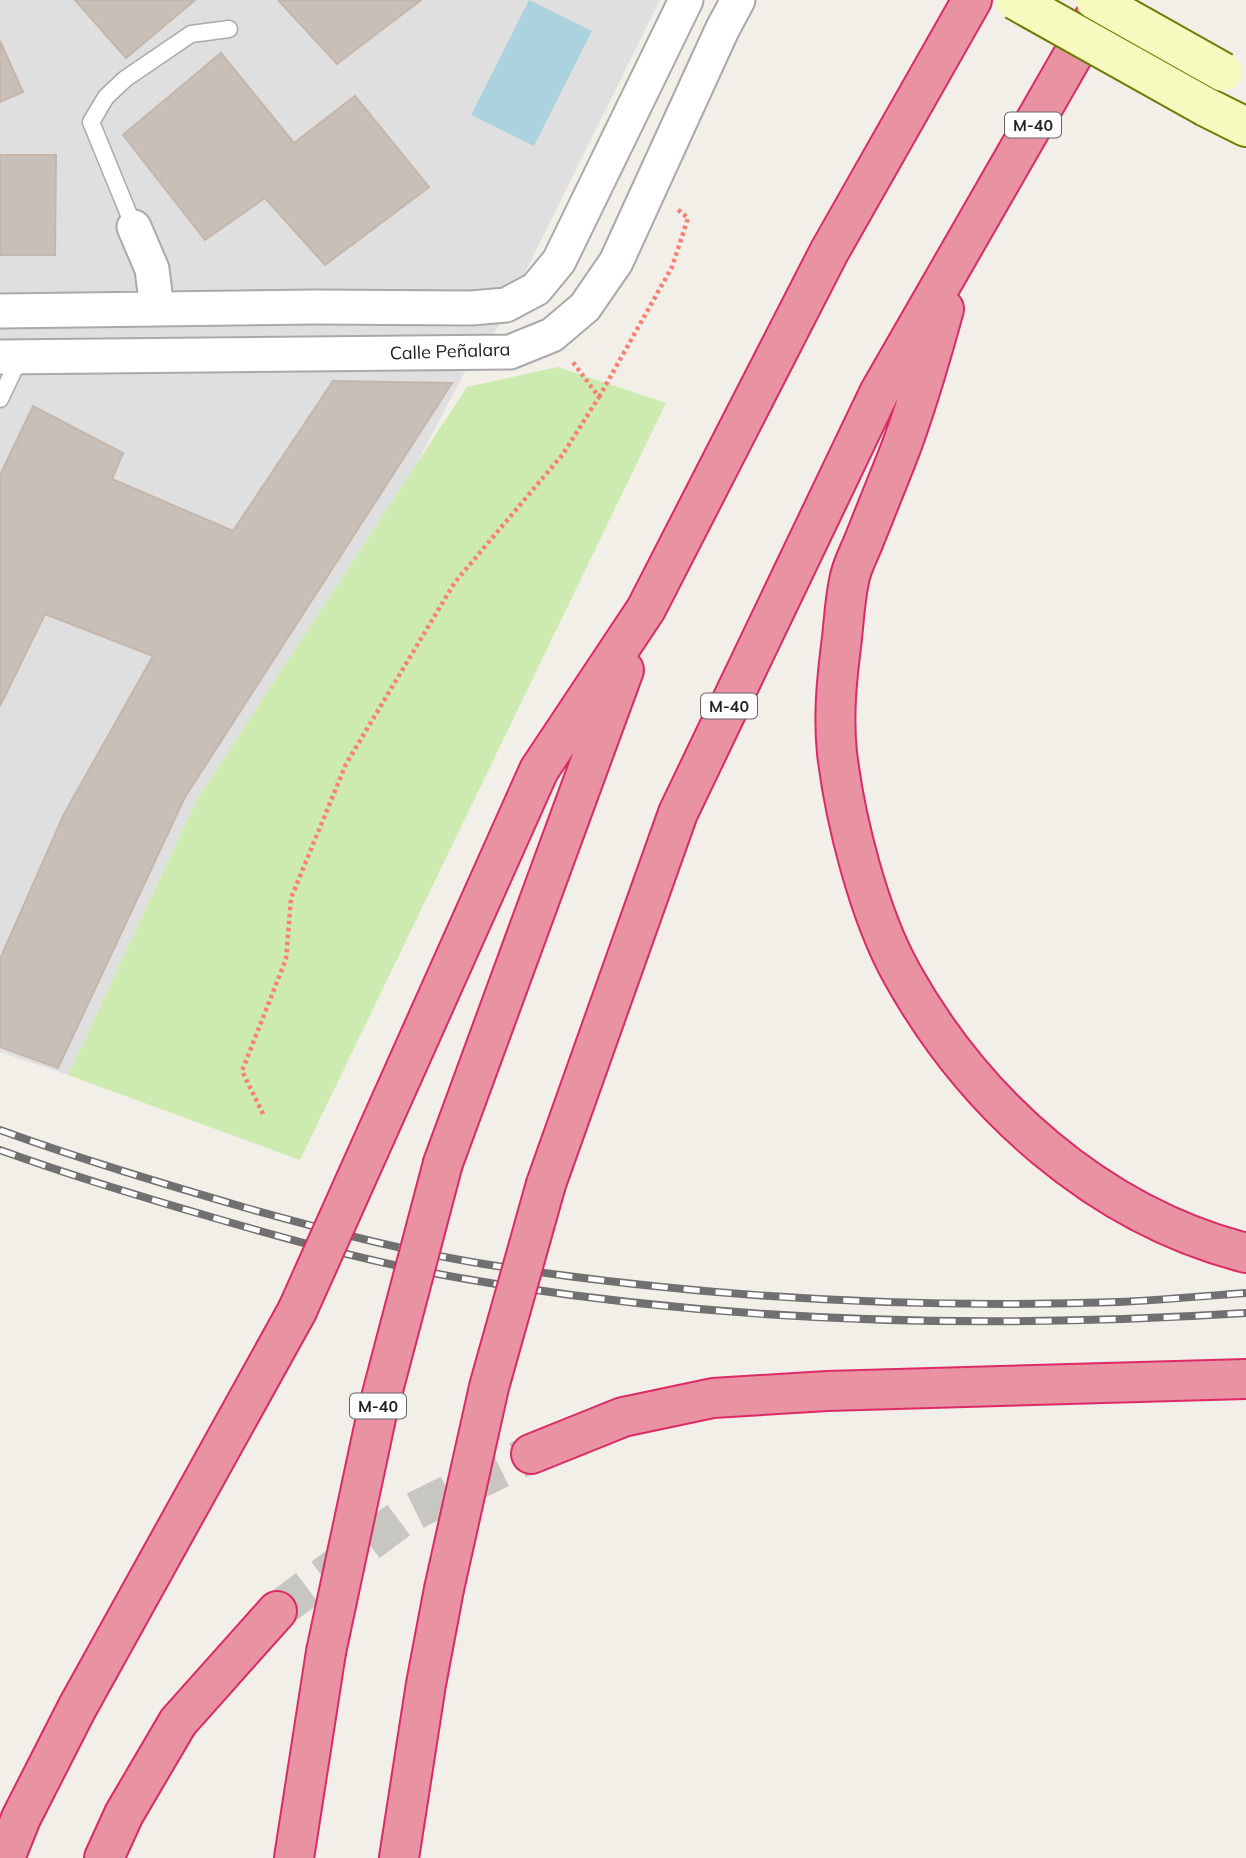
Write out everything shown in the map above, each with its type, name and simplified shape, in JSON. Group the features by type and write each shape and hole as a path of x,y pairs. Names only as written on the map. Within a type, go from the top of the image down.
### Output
{"highway":[{"name":"M-40","path":"294,1858 326,1652 377,1413 443,1163 646,609 829,252 972,0"},
{"name":"M-40","path":"400,1858 426,1684 444,1589 489,1387 546,1184 678,813 879,393 1105,0"},
{"path":"961,250 914,414 849,578 835,702 837,752 867,890 901,972 935,1027 965,1067 1013,1119 1047,1151 1109,1194 1152,1218 1231,1249"},
{"path":"5,1858 77,1708 297,1311 539,769 646,609"},
{"path":"531,1454 623,1417 713,1398 841,1391 1246,1379"},
{"path":"104,1858 124,1814 178,1722 277,1611"}],"street":[{"path":"0,311 471,308 506,305 536,289 559,261 686,0"},
{"name":"Calle Peñalara","path":"10,357 510,352 552,335 585,307 616,262 738,0"},
{"path":"1015,0 1246,127"},
{"path":"1095,0 1234,78"},
{"path":"134,227 152,270 157,309"}],"lane":[{"path":"134,227 91,122 106,97 116,88 191,34 229,29"},
{"path":"0,399 10,357"}],"path":[{"path":"263,1114 242,1071 286,958 291,898 346,764 456,582 563,454 599,397 672,267 688,218 650,186"},
{"path":"552,335 599,397"}],"shaded area":[{"path":"0,0 660,0 497,329 472,358 416,465 197,799 68,1075 0,1052"}],"green space":[{"path":"558,367 666,403 300,1160 68,1075 197,799 467,387"}],"water":[{"path":"529,0 592,31 534,146 471,115"}],"building":[{"path":"75,0 195,0 126,58"},
{"path":"278,0 421,0 337,64"},
{"path":"0,41 23,92 0,102"},
{"path":"221,53 294,143 355,96 429,187 325,265 265,198 205,240 123,135"},
{"path":"0,155 56,155 55,255 0,255"},
{"path":"333,381 452,383 185,797 58,1068 0,1047 0,959 64,814 153,656 45,614 0,706 0,475 33,406 123,453 112,479 233,531"}],"tunnel":[{"path":"277,1611 404,1516 531,1454"}],"railway":[{"path":"0,1130 151,1180 333,1231 454,1259 563,1275 721,1292 880,1302 1039,1304 1119,1302 1246,1293"},
{"path":"0,1150 163,1203 347,1254 445,1275 573,1295 669,1306 861,1319 1054,1321 1246,1313"}]}
